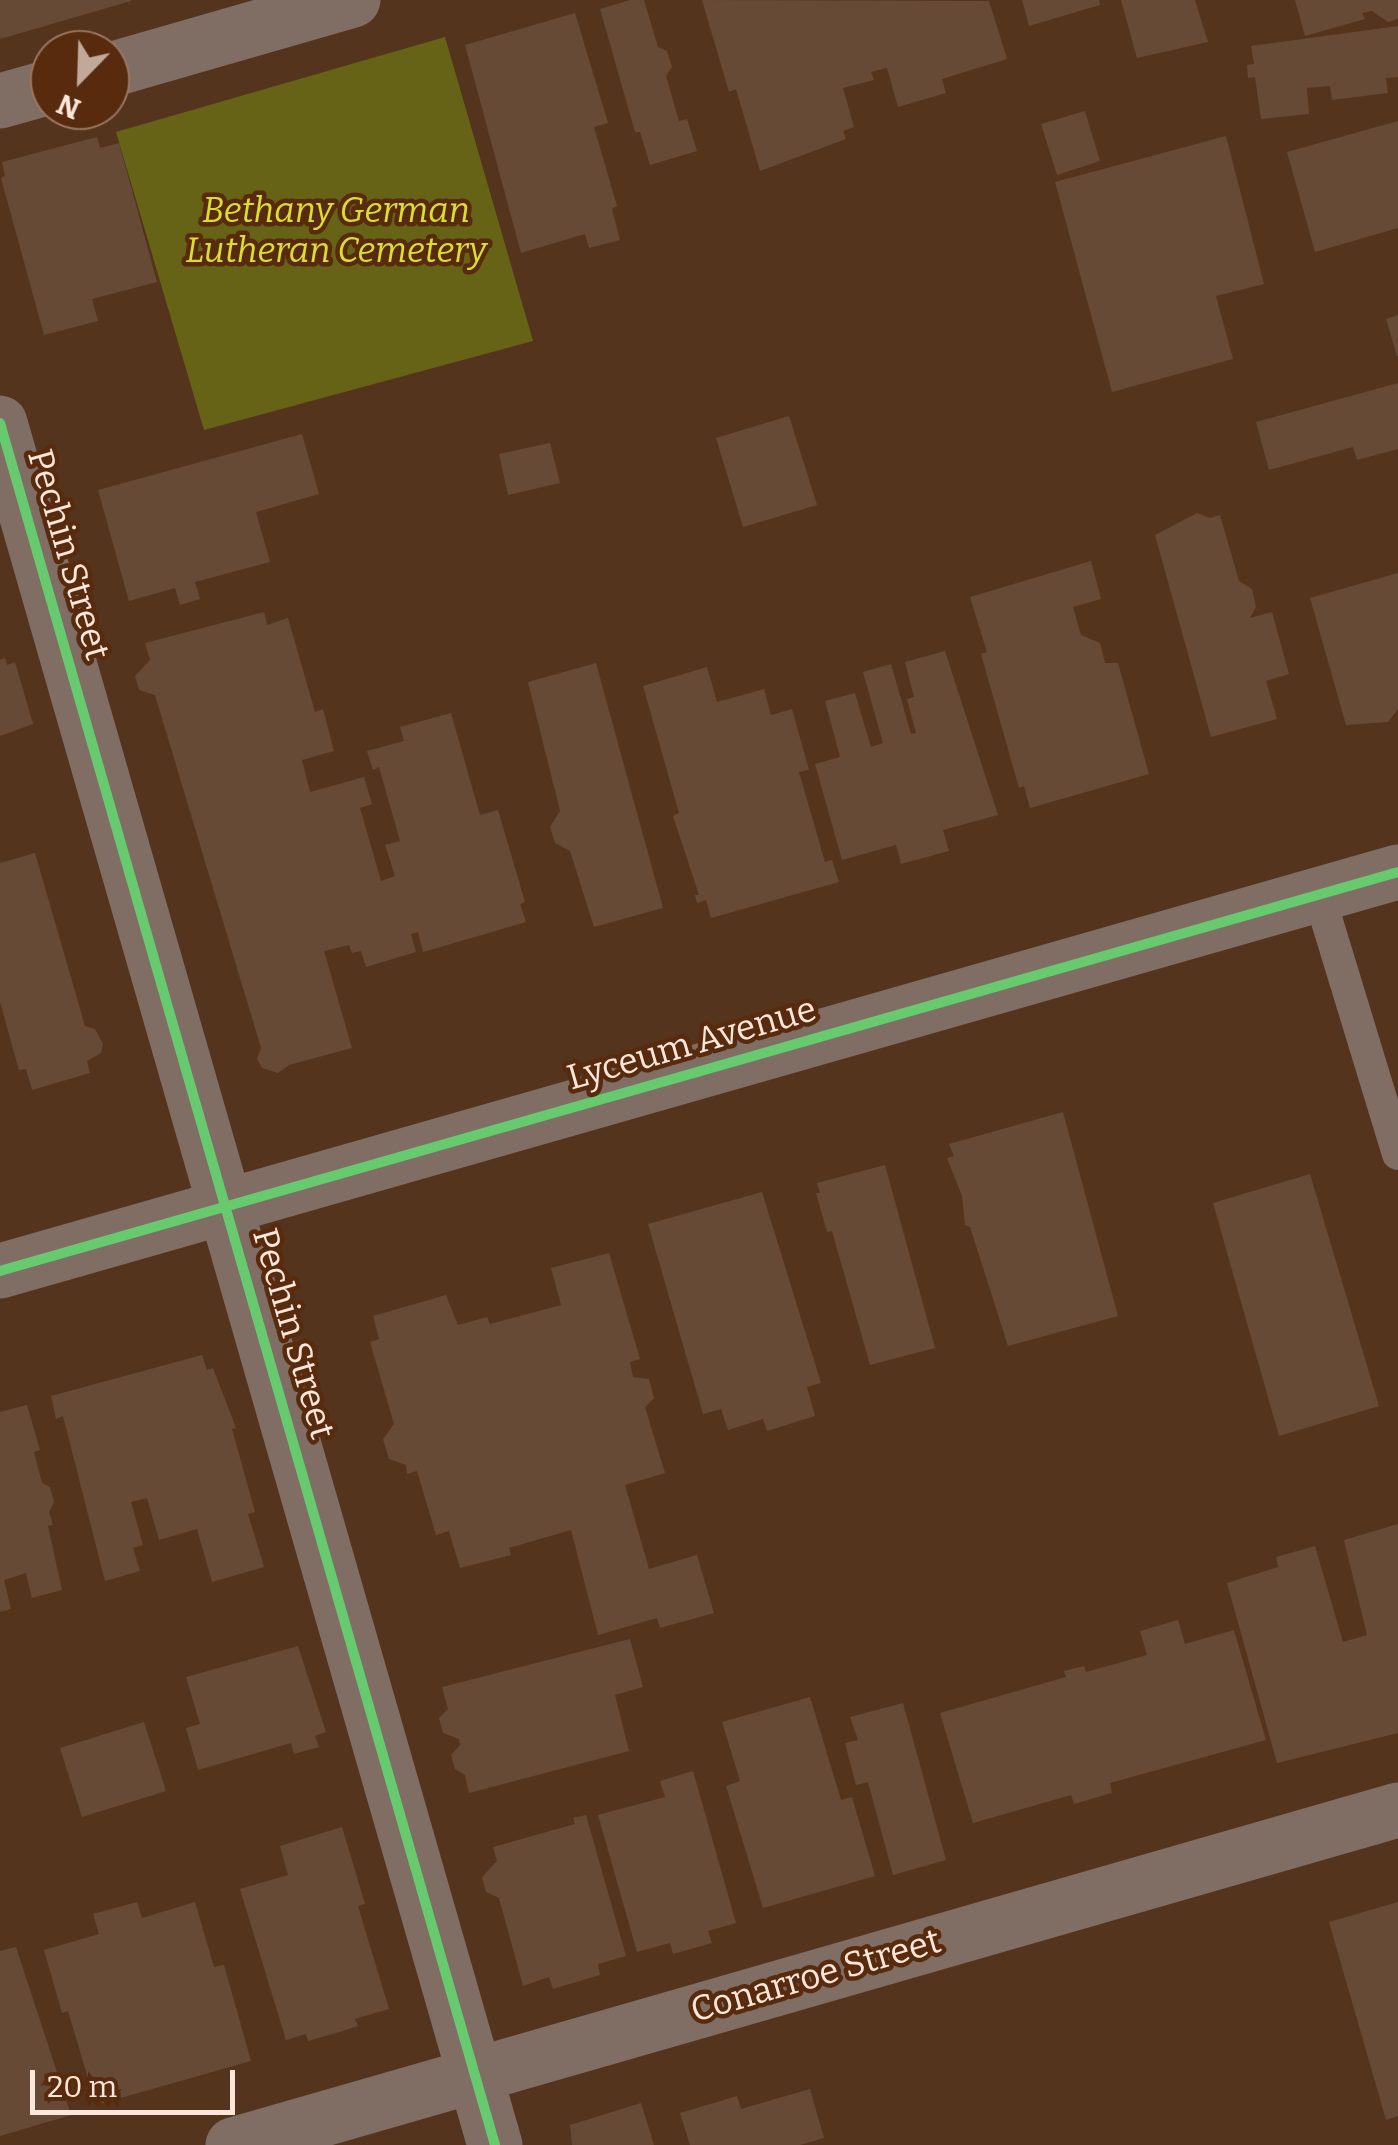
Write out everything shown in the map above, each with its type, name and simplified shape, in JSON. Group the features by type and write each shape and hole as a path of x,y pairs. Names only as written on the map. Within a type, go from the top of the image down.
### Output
{"street":[{"path":"130,64 353,0"},
{"path":"0,102 30,93"},
{"name":"Pechin Street","path":"0,423 495,2145"},
{"name":"Lyceum Avenue","path":"0,1271 1398,872"},
{"name":"Conarroe Street","path":"234,2145 1398,1810"}],"lane":[{"path":"1319,895 1398,1154"}],"green space":[{"name":"Bethany German Lutheran Cemetery","path":"445,37 533,341 204,430 116,132"}],"building":[{"path":"0,0 131,0 131,1 0,39"},
{"path":"644,0 658,47 667,51 672,67 666,76 679,121 687,119 697,151 650,165 640,132 635,132 600,9"},
{"path":"702,0 989,1 1007,59 942,79 946,93 898,107 887,68 871,72 874,80 843,88 854,127 843,131 846,139 760,171 736,89 729,92"},
{"path":"1022,0 1099,0 1100,5 1029,26"},
{"path":"1121,0 1195,0 1208,42 1137,58"},
{"path":"1295,0 1398,0 1398,19 1388,22 1372,11 1362,13 1365,19 1305,36"},
{"path":"575,13 608,123 594,127 617,206 612,209 620,240 589,248 585,234 521,253 465,45"},
{"path":"1398,26 1398,77 1386,78 1388,93 1332,100 1330,86 1307,88 1309,114 1261,119 1255,77 1248,78 1247,65 1254,64 1251,46"},
{"path":"1085,111 1100,161 1057,175 1041,124"},
{"path":"1398,121 1398,228 1315,252 1287,152"},
{"path":"1226,136 1264,284 1216,296 1233,359 1112,392 1055,182"},
{"path":"97,137 100,148 119,143 157,282 92,299 98,321 44,335 1,178 5,176 2,162"},
{"path":"1398,315 1398,356 1397,356 1386,319"},
{"path":"1398,383 1398,449 1357,460 1353,447 1269,470 1256,422"},
{"path":"789,416 817,505 743,527 716,438"},
{"path":"302,434 319,494 256,512 270,562 195,582 200,599 180,605 175,588 129,601 98,490"},
{"path":"550,443 560,483 508,495 499,454"},
{"path":"1197,513 1210,518 1220,515 1239,581 1252,589 1256,607 1250,618 1272,612 1289,674 1266,681 1277,719 1211,737 1155,535"},
{"path":"1091,561 1101,599 1073,607 1081,635 1100,643 1105,663 1118,663 1149,774 1030,808 1024,786 1019,788 981,654 987,652 970,597"},
{"path":"1398,573 1398,709 1388,722 1346,725 1310,598"},
{"path":"264,612 267,625 288,618 315,712 323,709 334,751 302,760 310,792 364,777 372,804 360,808 381,881 395,876 385,845 400,841 379,767 373,770 367,751 404,741 400,727 451,713 480,815 498,810 525,902 520,904 526,922 423,952 418,932 411,934 416,952 366,967 361,951 352,953 349,945 324,951 352,1048 289,1065 278,1073 262,1068 257,1059 261,1048 155,695 139,690 135,676 150,660 145,643"},
{"path":"945,651 998,815 943,830 949,851 901,864 896,845 842,860 815,764 840,757 825,701 855,693 871,747 883,743 863,672 891,664 911,734 916,733 907,699 914,697 905,662"},
{"path":"5,658 7,665 15,662 33,724 0,736 0,660"},
{"path":"596,663 663,908 594,927 570,851 555,843 550,827 560,811 528,682"},
{"path":"707,667 717,702 764,689 771,715 792,709 809,770 799,772 825,862 832,860 839,882 711,918 706,900 697,903 695,895 699,895 673,816 679,813 643,686"},
{"path":"35,853 85,1026 95,1029 103,1044 101,1053 87,1061 90,1073 32,1090 26,1069 19,1070 0,1002 0,863"},
{"path":"1063,1112 1118,1316 1008,1346 970,1227 965,1225 962,1196 947,1158 954,1156 949,1144"},
{"path":"885,1165 935,1348 870,1365 832,1231 827,1232 816,1193 820,1193 817,1183"},
{"path":"1310,1174 1379,1406 1279,1436 1213,1203"},
{"path":"762,1192 821,1383 807,1387 815,1416 767,1431 763,1419 728,1430 721,1409 703,1414 648,1224"},
{"path":"609,1253 640,1359 630,1362 633,1377 649,1379 654,1398 645,1407 665,1473 625,1485 649,1569 697,1555 714,1613 660,1628 657,1618 598,1635 571,1530 509,1548 511,1555 460,1568 449,1531 436,1535 417,1471 407,1474 406,1465 389,1459 383,1439 394,1424 370,1342 379,1339 373,1316 446,1295 458,1325 487,1317 490,1324 561,1305 551,1268"},
{"path":"202,1355 207,1370 213,1368 236,1428 232,1429 255,1512 248,1514 264,1567 212,1582 197,1529 159,1540 147,1498 131,1502 143,1545 133,1548 140,1571 105,1581 63,1416 56,1419 51,1396"},
{"path":"27,1405 40,1450 34,1452 42,1483 50,1487 54,1502 49,1512 53,1525 48,1526 62,1590 32,1598 26,1573 4,1580 11,1609 0,1612 0,1412"},
{"path":"1398,1524 1398,1733 1277,1763 1227,1583 1278,1567 1276,1557 1315,1546 1343,1642 1367,1635 1344,1540"},
{"path":"1178,1620 1185,1644 1234,1630 1266,1740 1110,1783 1112,1793 1074,1804 1071,1795 973,1823 940,1713 1066,1677 1064,1671 1084,1666 1086,1672 1147,1655 1140,1631"},
{"path":"630,1639 643,1687 615,1695 629,1751 469,1793 465,1775 455,1769 451,1755 460,1745 459,1739 443,1733 439,1718 448,1709 442,1687"},
{"path":"298,1646 326,1732 315,1736 319,1747 294,1754 291,1743 198,1770 186,1728 200,1724 186,1677"},
{"path":"810,1697 841,1800 852,1797 875,1876 763,1908 726,1786 740,1781 722,1722"},
{"path":"903,1703 946,1860 893,1875 868,1782 856,1785 845,1743 858,1740 850,1717"},
{"path":"144,1722 166,1791 82,1817 60,1748"},
{"path":"693,1771 736,1923 708,1931 712,1943 673,1954 670,1943 637,1952 598,1815 665,1797 660,1781"},
{"path":"586,1815 626,1956 598,1964 600,1975 553,1989 549,1977 523,1986 499,1898 486,1892 482,1877 497,1861 493,1847 575,1824 573,1818"},
{"path":"342,1827 365,1904 358,1906 389,2009 355,2019 358,2026 336,2033 308,2041 306,2034 286,2040 240,1889 288,1875 280,1846"},
{"path":"137,1902 142,1918 195,1902 214,1967 224,1965 251,2061 96,2105 68,2011 62,2013 44,1950 99,1934 93,1914"},
{"path":"1398,1902 1398,2116 1386,2120 1329,1922"},
{"path":"16,1947 71,2115 0,2136 0,1951"},
{"path":"810,2089 824,2138 800,2145 690,2145 680,2113 737,2096 741,2109"},
{"path":"641,2103 654,2145 572,2145 570,2125"}],"cycle path":[{"path":"0,423 495,2145"},
{"path":"0,1271 1398,872"}]}
